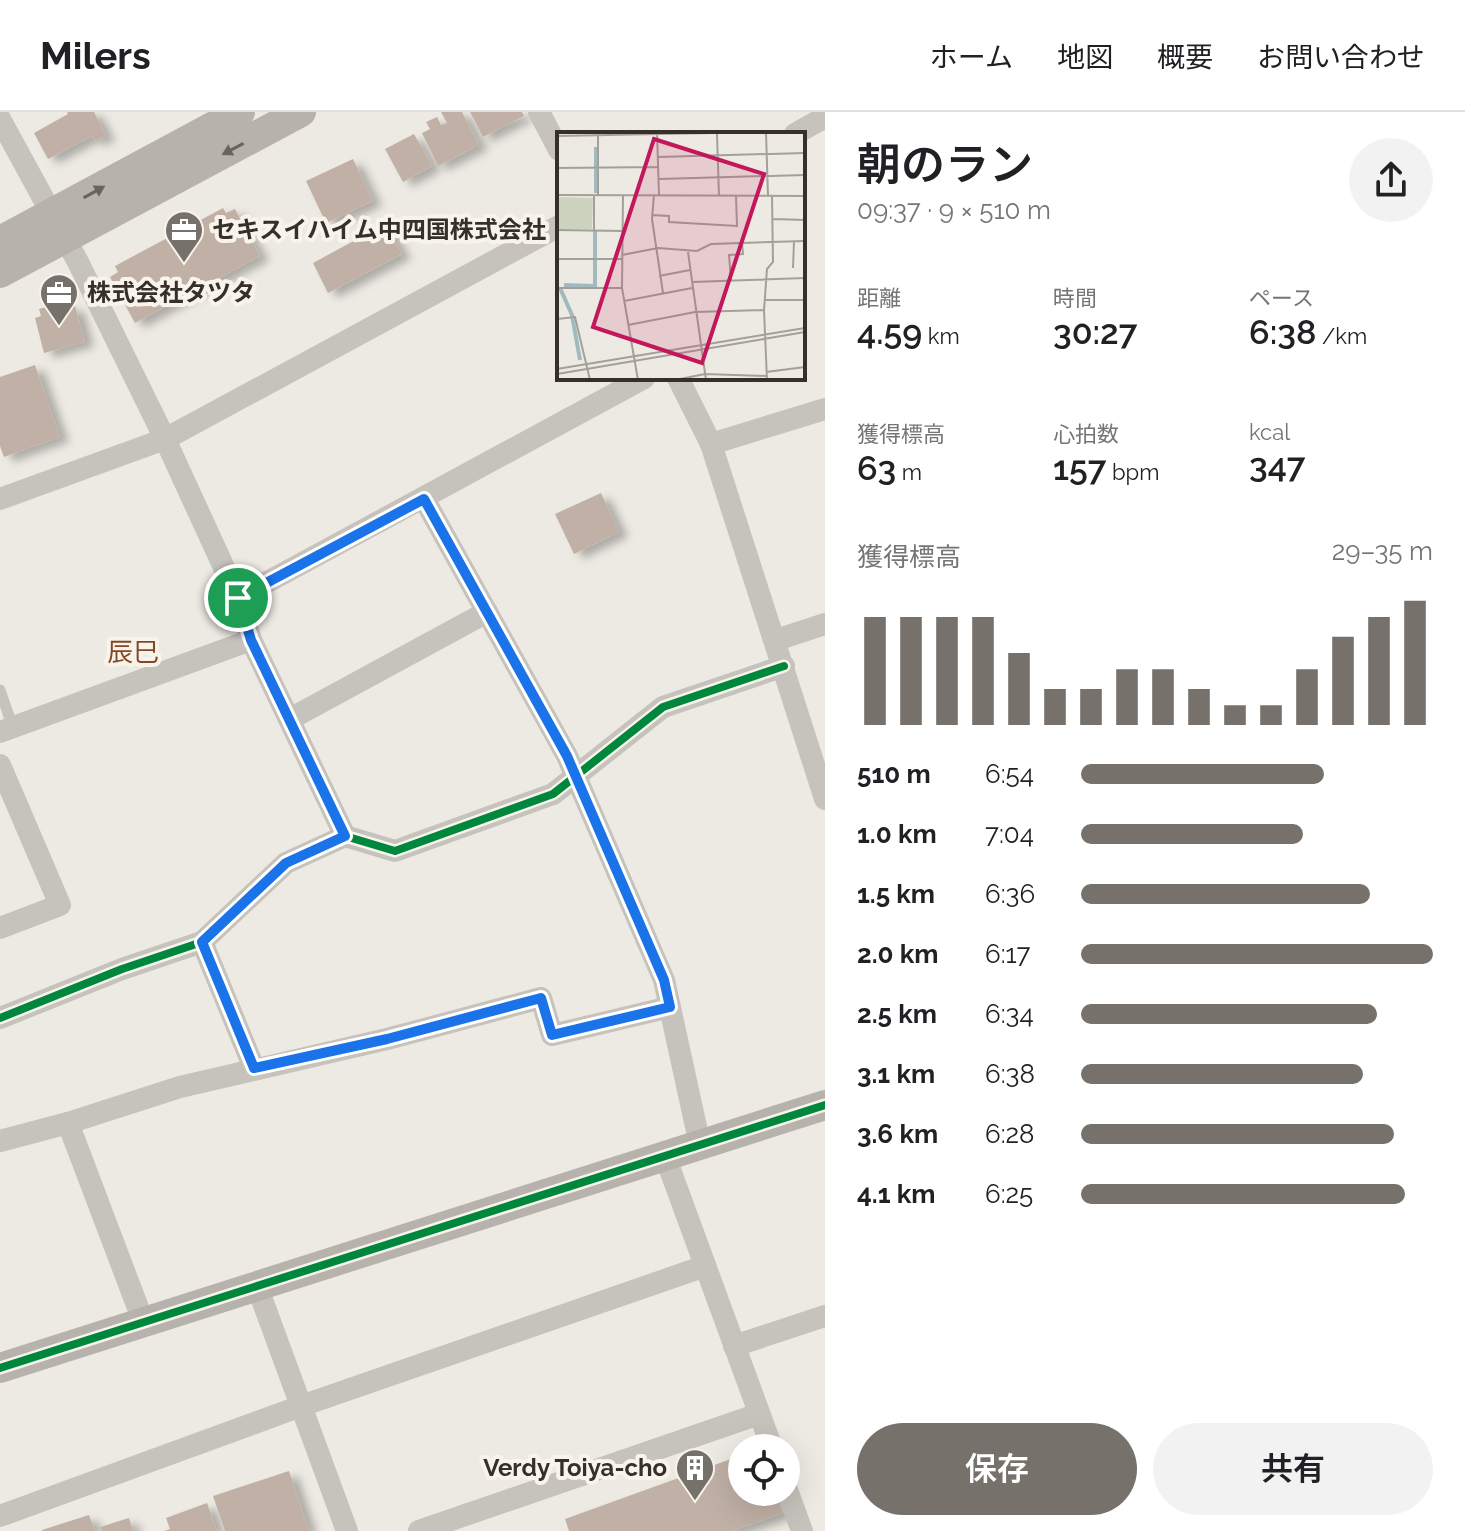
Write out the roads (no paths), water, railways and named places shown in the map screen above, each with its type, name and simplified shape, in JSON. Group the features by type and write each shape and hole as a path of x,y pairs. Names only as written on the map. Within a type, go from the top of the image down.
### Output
{"street":[{"path":"0,273 59,228 240,112"},
{"path":"0,241 59,228 301,112"},
{"path":"539,112 557,146"},
{"path":"799,132 825,117"},
{"path":"0,119 59,228 165,439 238,598 251,640 345,836"},
{"path":"0,499 165,439 557,227"},
{"path":"238,598 640,380"},
{"path":"679,380 711,444 825,799"},
{"path":"711,444 825,409"},
{"path":"424,499 567,756 664,980 700,1145"},
{"path":"290,719 487,612"},
{"path":"776,640 825,624"},
{"path":"7,730 251,640"},
{"path":"0,1018 122,969 202,942 286,863 345,836 395,851 553,794 663,707 784,666"},
{"path":"0,765 60,905 0,928"},
{"path":"202,942 254,1068"},
{"path":"0,1141 180,1087 387,1039 541,998 552,1035 670,1007"},
{"path":"0,1368 825,1105"},
{"path":"68,1123 143,1321"},
{"path":"665,1156 767,1434"},
{"path":"0,1516 301,1406 705,1266"},
{"path":"257,1286 347,1531"},
{"path":"734,1346 825,1316"},
{"path":"419,1531 759,1414"},
{"path":"793,1506 802,1531"}],"lane":[{"path":"0,690 7,730"}],"place":[{"name":"セキスイハイム中四国株式会社","path":"184,264"},
{"name":"株式会社タツタ","path":"59,327"},
{"name":"Verdy Toiya-cho","path":"695,1502"}],"district":[{"name":"辰巳","path":"133,652"}]}
